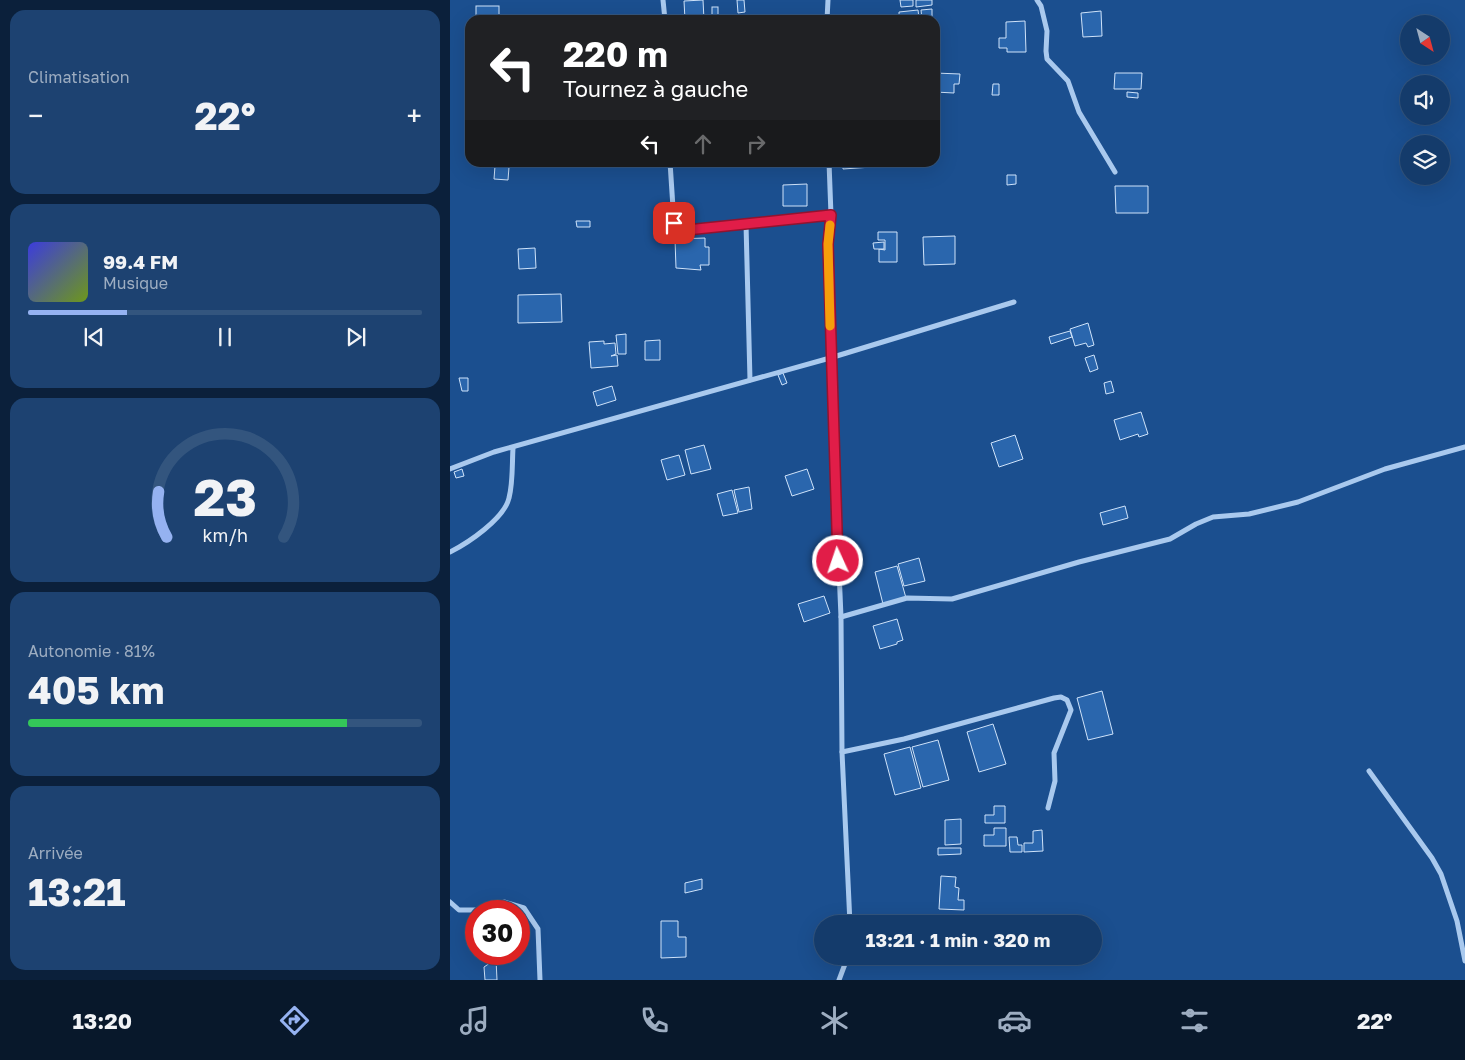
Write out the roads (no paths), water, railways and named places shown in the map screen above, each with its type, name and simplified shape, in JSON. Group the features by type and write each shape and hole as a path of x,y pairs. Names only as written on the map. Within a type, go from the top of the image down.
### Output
{"street":[{"path":"663,0 664,15"},
{"path":"827,15 828,0"},
{"path":"1037,0 1041,6 1047,32 1047,59 1068,81 1079,112 1114,172"},
{"path":"670,167 674,223 677,227 687,230 831,215"},
{"path":"829,167 831,215 828,244 830,358 840,618 842,752 850,915"},
{"path":"746,224 750,380"},
{"path":"450,469 494,452 830,358 1014,302"},
{"path":"840,618 907,598 952,599 1079,562 1170,539 1196,524 1214,517 1249,514 1298,502 1385,470 1465,447"},
{"path":"450,552 486,528 505,508 509,499 513,448"},
{"path":"842,752 904,739 1061,697 1067,700 1071,710 1054,753 1055,780 1048,808"},
{"path":"1369,771 1442,874 1457,921 1465,961"},
{"path":"450,902 459,910 483,910 504,902 524,908 538,928 540,980"},
{"path":"839,980 845,965"}]}
